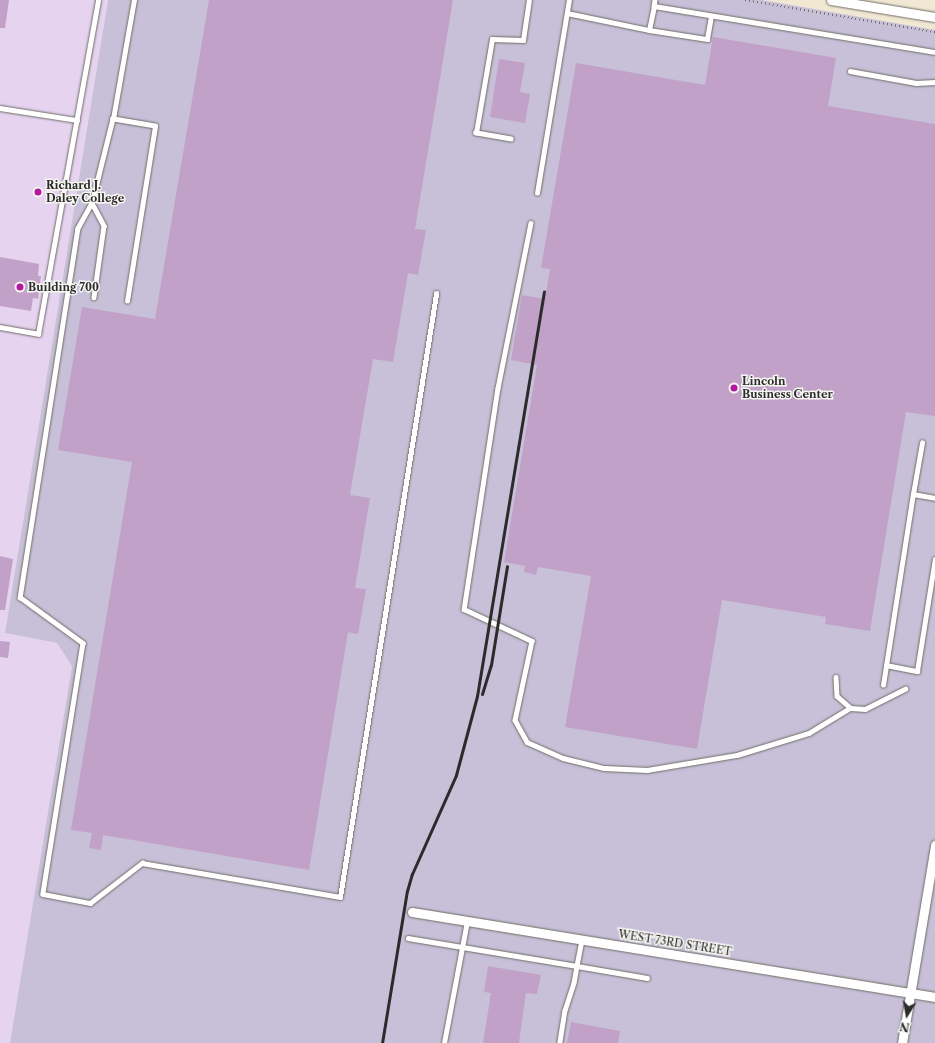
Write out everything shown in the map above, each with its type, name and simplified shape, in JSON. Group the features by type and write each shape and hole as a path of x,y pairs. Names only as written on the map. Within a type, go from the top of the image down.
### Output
{"street":[{"path":"831,0 935,17"},
{"path":"902,1043 935,845"},
{"name":"WEST 73RD STREET","path":"412,912 935,997"}],"lane":[{"path":"0,327 38,334 98,0"},
{"path":"134,0 113,119 92,203 78,228 20,597 83,643 43,894 90,903 142,863 340,898 436,294"},
{"path":"512,139 476,132 492,38 523,40 529,0"},
{"path":"537,193 569,0"},
{"path":"648,30 655,0"},
{"path":"654,6 935,52"},
{"path":"567,13 648,30 707,39 711,16"},
{"path":"850,71 916,83 935,82"},
{"path":"0,108 77,120"},
{"path":"113,119 155,126 127,301"},
{"path":"92,203 104,226 94,298"},
{"path":"531,223 498,388 464,609 532,641 515,720 527,742 563,758 604,768 647,770 737,755 809,733 850,708 865,709 905,689"},
{"path":"883,685 922,443"},
{"path":"913,494 935,498"},
{"path":"886,665 917,671 935,559"},
{"path":"836,677 837,696 850,708"},
{"path":"444,1043 457,965 463,947 467,921"},
{"path":"408,938 647,978"},
{"path":"560,1043 565,1010 574,983 582,940"}],"path":[{"path":"745,0 935,32"}],"shaded area":[{"path":"0,0 108,0 5,633 57,643 72,666 10,1043 0,1043"},
{"path":"108,0 762,0 935,30 935,1043 10,1043 72,666 57,643 5,633"}],"building":[{"path":"0,0 9,0 5,28 0,28"},
{"path":"209,0 453,0 415,229 426,230 418,275 408,273 393,362 373,359 350,495 370,498 355,588 366,589 358,634 348,632 309,870 103,835 101,850 89,848 92,833 71,830 132,462 58,450 82,307 155,319"},
{"name":"Lincoln Business Center","path":"713,37 836,58 828,106 935,124 935,416 906,412 870,631 825,624 826,617 722,600 697,749 565,727 591,576 538,567 536,575 524,572 525,566 504,562 537,365 511,360 522,295 545,299 550,269 541,268 576,63 705,85"},
{"path":"499,59 525,63 520,92 530,94 525,123 490,117"},
{"name":"Building 700","path":"0,257 39,264 38,276 41,276 38,299 33,298 31,311 0,306"},
{"path":"0,556 13,559 5,610 0,610"},
{"path":"0,641 10,642 8,658 0,657"},
{"path":"488,966 541,975 537,994 526,993 519,1043 483,1043 491,993 484,992"},
{"path":"571,1022 620,1031 618,1043 567,1043"}],"railway":[{"path":"382,1043 407,891 412,874 456,775 477,696 544,292"},
{"path":"482,694 491,665 507,566"}],"place":[{"name":"Richard J. Daley College","path":"38,192"},
{"name":"Building 700","path":"20,287"},
{"name":"Lincoln Business Center","path":"734,388"}]}
